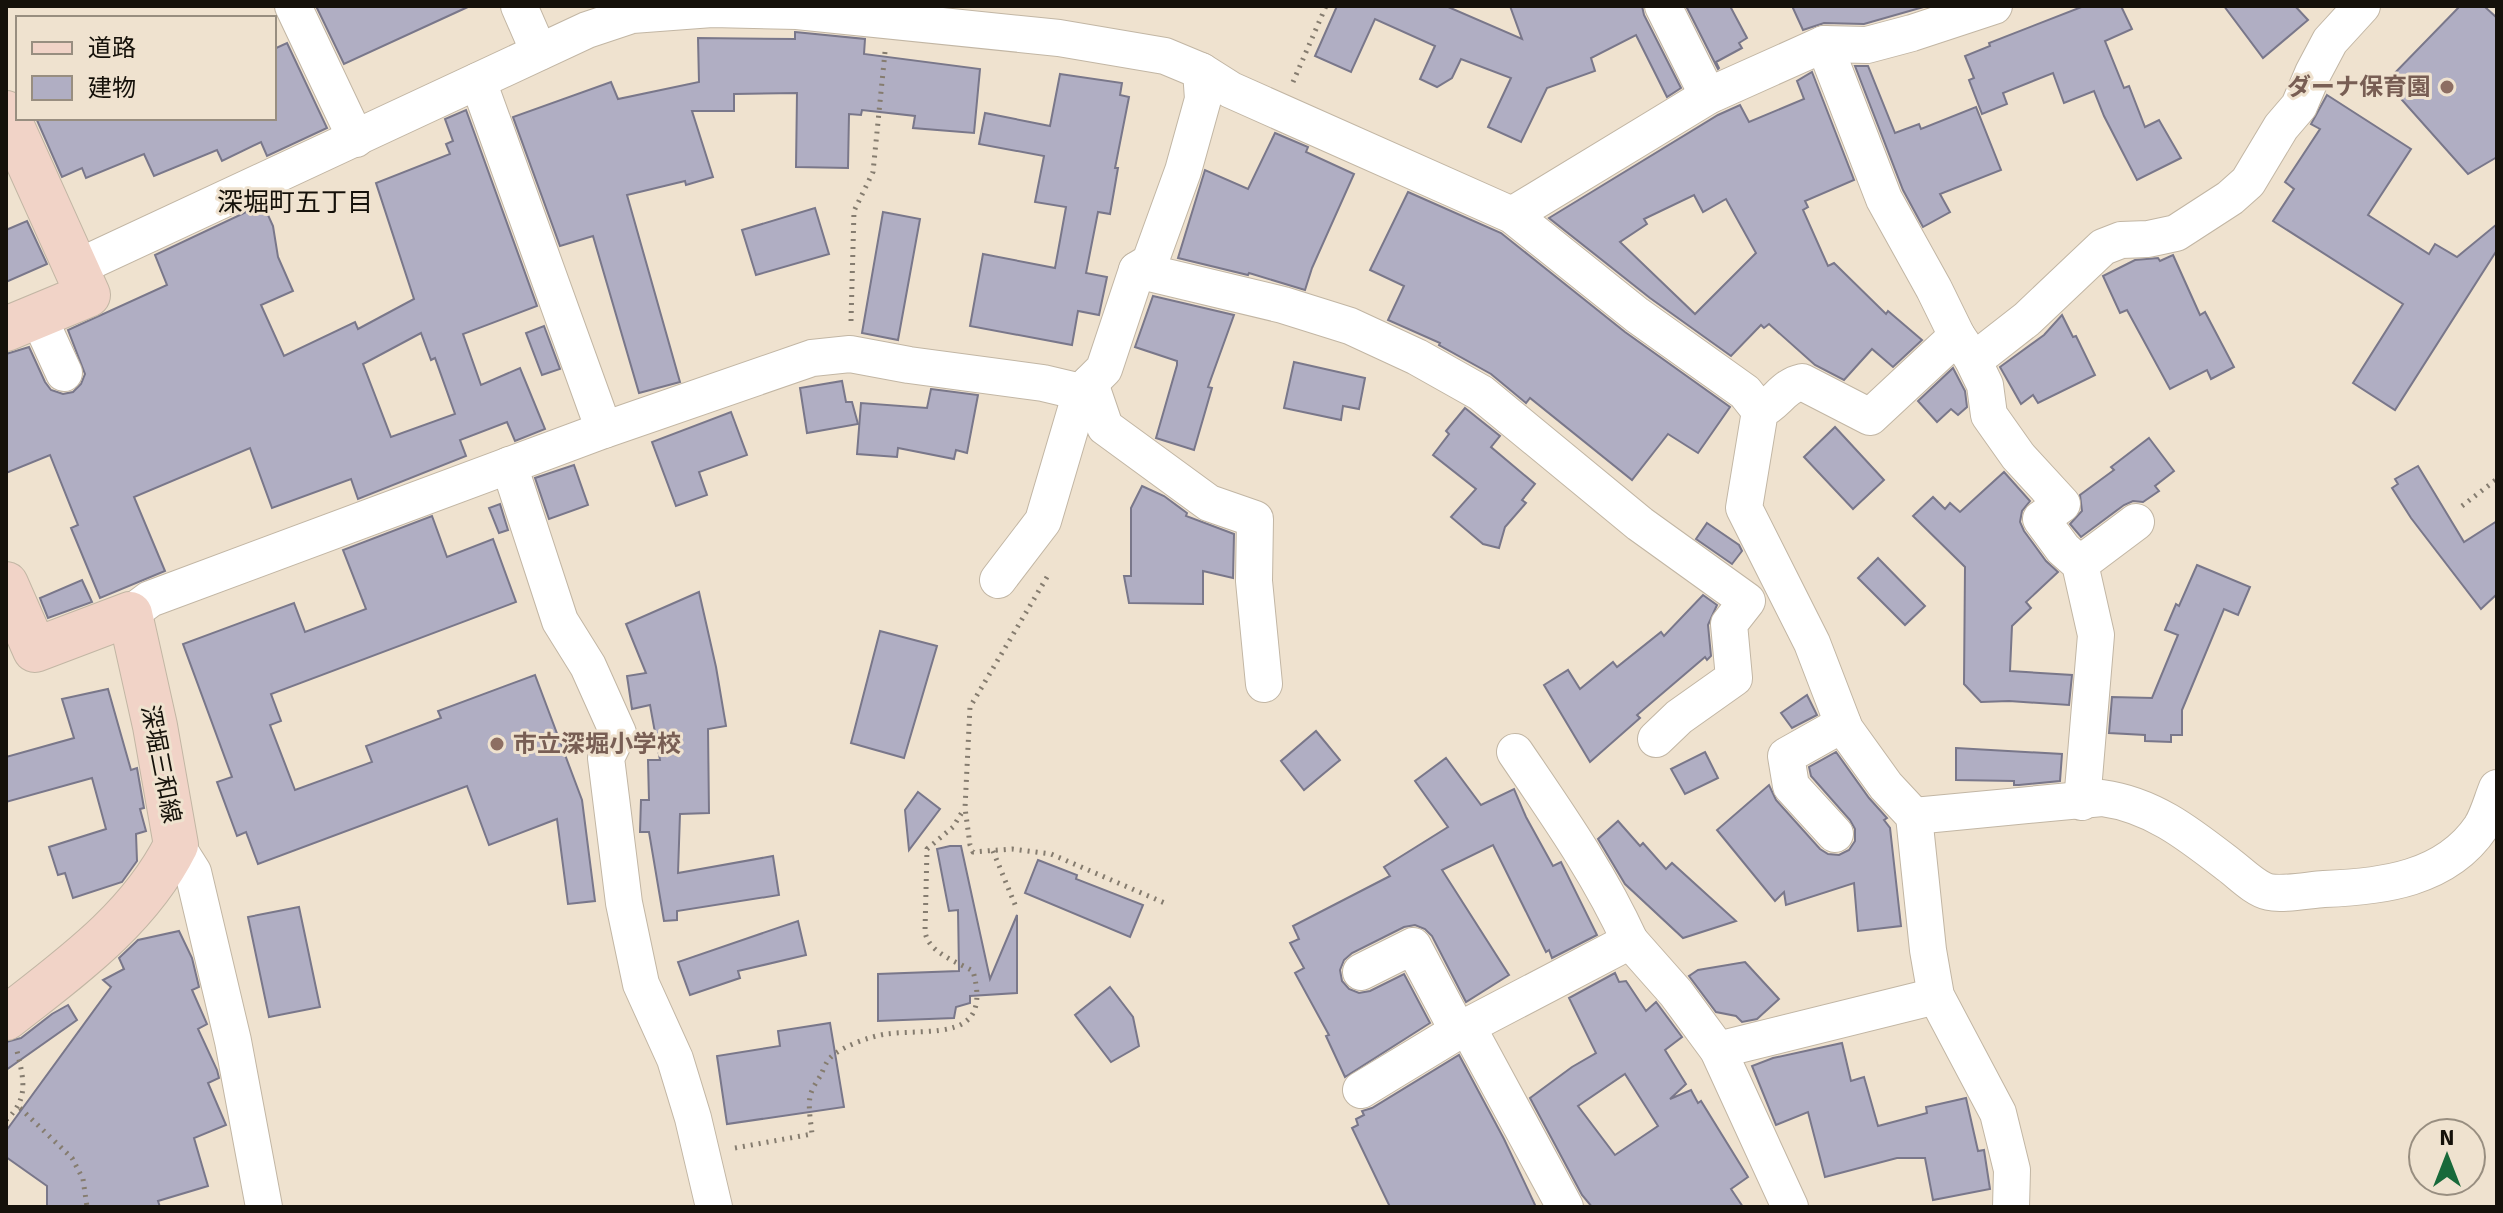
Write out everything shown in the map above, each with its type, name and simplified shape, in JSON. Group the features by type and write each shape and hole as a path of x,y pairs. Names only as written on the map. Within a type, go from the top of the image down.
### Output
{"main road":[{"path":"6,113 88,295 22,323"},
{"path":"6,584 35,650 130,614"},
{"name":"深堀三和線","path":"9,1030 116,926 151,886 176,845 155,726 130,614"}],"street":[{"path":"293,6 356,139"},
{"path":"519,6 539,52"},
{"path":"1663,6 1708,96"},
{"path":"1512,215 1708,96 1824,44 1867,45 1994,6"},
{"path":"1760,411 1767,408 1790,384 1802,382 1870,417 1964,347 1986,351 2027,319 2103,247 2121,240 2148,239 2176,233 2230,198 2248,182 2281,127 2299,106 2330,41 2362,6"},
{"path":"76,268 587,30 632,15 712,8 899,15 1165,56 1201,71 1231,90 1512,215 1637,315 1745,392 1760,411 1744,508 1812,643 1843,724 1886,786 1914,816 1936,996 1998,1113 2012,1170 2011,1207"},
{"path":"1824,44 1884,199 1985,385 1989,415 2018,456 2062,504 2041,519 2063,549 2080,564 2096,635 2082,802"},
{"path":"998,580 1043,521 1085,388 1104,369 1137,270 1150,262 1183,171 1203,99 1201,71"},
{"path":"478,81 604,430"},
{"path":"1137,270 1283,305 1350,326 1417,357 1481,393 1640,524 1747,601 1729,624 1734,678 1679,717 1656,739"},
{"path":"22,323 64,373"},
{"path":"130,614 150,599 604,430 812,358 850,354 909,365 1085,388"},
{"path":"1085,388 1105,427 1209,503 1255,519 1254,581 1264,684"},
{"path":"509,465 560,621 588,666 618,733 606,758 624,903 641,984 675,1059 714,1207"},
{"path":"2080,564 2136,522"},
{"path":"1835,834 1791,786 1786,756 1843,724"},
{"path":"1515,752 1582,850 1609,895 1630,941 1676,993 1718,1050 1790,1207"},
{"path":"1914,816 2102,798 2122,801 2170,821 2269,892 2355,888 2404,880 2448,862 2483,824 2497,788"},
{"path":"176,845 193,872 233,1041 264,1207"},
{"path":"1361,1090 1462,1028 1630,941"},
{"path":"1361,972 1413,946 1565,1207"},
{"path":"1718,1050 1936,996"}],"path":[{"path":"1280,112 1326,6"},
{"path":"850,354 854,211 873,172 899,15"},
{"path":"2462,506 2497,479"},
{"path":"1054,565 970,707 965,808 970,845 973,852 1012,849 1051,854 1167,904"},
{"path":"701,1153 812,1134 810,1095 830,1058 859,1041 886,1034 959,1028 970,1018 979,990 973,971 932,947 926,940 925,931 927,849 953,827 965,808"},
{"path":"993,851 1016,907"},
{"path":"6,1120 20,1108 23,1089 17,1051 9,1030"},
{"path":"20,1108 72,1158 83,1179 87,1207"}],"building":[{"path":"316,6 470,6 344,64"},
{"path":"1337,6 1446,6 1522,39 1510,6 1642,6 1681,88 1667,97 1636,35 1591,58 1595,71 1547,88 1521,142 1488,127 1511,78 1461,59 1452,78 1437,87 1420,79 1435,46 1375,19 1351,72 1315,56"},
{"path":"1686,6 1730,6 1747,38 1739,43 1742,48 1716,62 1718,69"},
{"path":"1792,6 1927,6 1864,24 1824,23 1803,30"},
{"path":"2084,6 2121,6 2132,29 2105,41 2124,88 2129,86 2145,127 2159,120 2181,158 2137,180 2094,91 2064,103 2053,73 2003,93 2007,104 1982,114 1969,80 1974,78 1965,56 1990,46 1989,43"},
{"path":"2224,6 2295,6 2308,20 2263,58"},
{"path":"2460,6 2484,6 2497,18 2497,157 2468,174 2386,82"},
{"path":"795,32 865,39 864,54 980,69 974,133 913,128 915,116 862,110 861,115 849,114 848,168 796,167 797,93 734,94 734,111 692,111 713,177 627,195 680,382 639,393 593,236 560,246 513,117 611,82 618,99 699,82 698,38 795,39"},
{"path":"287,43 327,128 267,156 261,142 222,161 217,150 154,176 144,154 86,178 82,168 62,177 37,120 276,120 276,48"},
{"path":"1855,66 1868,66 1895,133 1919,124 1921,129 1976,107 2001,170 1940,194 1950,212 1923,227 1903,190"},
{"path":"1812,72 1854,180 1805,201 1808,207 1803,210 1828,266 1834,263 1886,314 1888,311 1922,340 1893,367 1872,349 1844,380 1815,365 1769,324 1764,328 1761,325 1731,356 1650,298 1549,218 1718,115 1740,105 1749,122 1804,99 1797,81","holes":["1694,195 1703,212 1726,199 1756,253 1695,314 1620,242 1647,224 1644,219"]},
{"path":"1060,74 1122,83 1120,95 1129,97 1115,168 1118,168 1110,214 1098,212 1086,273 1107,277 1099,315 1078,311 1072,345 970,326 983,254 1055,268 1066,207 1035,202 1044,156 979,144 985,113 1050,126"},
{"path":"2327,95 2411,149 2368,215 2429,254 2435,244 2457,257 2497,224 2497,250 2395,410 2353,383 2403,304 2273,221 2294,189 2285,182 2320,129 2311,124"},
{"path":"466,110 537,306 463,334 481,385 520,368 545,429 515,441 507,422 460,440 466,456 358,499 351,479 272,508 250,448 134,497 165,571 100,598 71,528 78,525 50,455 6,473 6,354 29,347 51,390 63,394 73,392 85,374 68,330 167,285 155,255 263,204 273,226 278,257 293,291 261,305 284,356 355,322 358,329 414,299 376,183 450,154 446,144 453,141 445,119","holes":["421,333 431,360 435,358 455,414 391,437 363,364"]},
{"path":"1275,133 1308,147 1306,152 1354,174 1305,290 1249,273 1178,258 1205,170 1248,189"},
{"path":"1408,192 1501,233 1625,332 1730,407 1698,453 1668,434 1632,480 1530,398 1526,403 1491,374 1440,343 1388,320 1404,286 1370,270"},
{"path":"815,208 829,254 756,275 742,230"},
{"path":"883,212 920,219 898,340 862,333"},
{"path":"27,221 47,264 6,282 6,230"},
{"path":"2173,255 2200,315 2205,312 2234,367 2211,379 2207,370 2170,389 2127,310 2120,313 2103,276 2135,260 2158,258 2160,261"},
{"path":"1153,296 1234,315 1208,387 1212,388 1194,450 1156,438 1177,361 1135,347"},
{"path":"2062,315 2095,375 2038,403 2033,395 2021,404 2000,367 2044,335"},
{"path":"544,326 560,369 542,375 526,333"},
{"path":"1294,362 1365,378 1359,409 1343,406 1341,420 1284,408"},
{"path":"1953,368 1965,391 1967,407 1958,415 1951,409 1937,422 1918,401"},
{"path":"842,381 846,402 852,402 858,424 807,433 800,388"},
{"path":"931,389 978,395 967,453 956,450 954,459 898,448 897,457 857,454 861,403 927,408"},
{"path":"1465,408 1500,436 1491,447 1535,484 1522,500 1526,503 1505,527 1499,548 1483,544 1451,517 1476,489 1433,455 1449,434 1446,431"},
{"path":"731,412 747,455 699,472 707,495 676,506 652,442"},
{"path":"1835,427 1884,480 1853,509 1804,457"},
{"path":"2149,438 2174,471 2155,486 2159,491 2143,502 2133,501 2124,505 2081,537 2070,524 2082,511 2080,495"},
{"path":"574,465 588,505 549,519 535,478"},
{"path":"2418,466 2464,542 2497,521 2497,594 2481,609 2411,518 2392,488 2398,484 2395,479"},
{"path":"2004,472 2030,501 2022,511 2020,522 2024,531 2058,572 2026,602 2031,608 2012,626 2010,671 2072,675 2069,705 1981,702 1964,684 1965,567 1913,516 1933,497 1945,509 1950,503 1960,512"},
{"path":"1142,486 1164,496 1187,513 1186,516 1234,534 1233,578 1203,571 1203,604 1129,603 1124,576 1131,576 1131,508"},
{"path":"500,504 508,530 499,533 489,508"},
{"path":"432,516 447,557 493,539 516,602 271,694 281,721 270,725 295,790 372,762 366,746 441,718 438,711 535,675 582,800 595,901 568,904 557,819 489,845 467,786 258,864 246,832 237,836 217,782 232,777 183,644 294,603 305,632 366,609 343,550"},
{"path":"1707,523 1739,545 1742,551 1732,564 1696,539"},
{"path":"1878,558 1925,606 1905,625 1858,578"},
{"path":"2197,565 2250,587 2238,615 2224,609 2182,710 2182,735 2171,735 2171,742 2145,741 2145,735 2109,733 2112,697 2152,698 2178,635 2165,630"},
{"path":"82,580 92,602 48,618 40,598"},
{"path":"699,592 726,726 708,729 709,813 680,814 678,873 773,856 779,895 677,911 677,920 664,921 649,832 640,832 641,800 649,800 648,760 660,760 650,705 632,709 627,676 646,673 626,624"},
{"path":"1703,595 1717,605 1708,625 1711,656 1707,660 1705,657 1637,715 1640,718 1590,762 1544,685 1568,670 1580,689 1613,662 1617,667 1661,632 1664,636"},
{"path":"880,631 937,646 904,758 851,743"},
{"path":"108,689 131,770 137,768 144,808 140,809 146,831 136,834 137,861 122,882 73,898 65,873 58,875 49,847 106,829 92,778 6,802 6,757 74,738 62,699"},
{"path":"1807,695 1817,715 1792,728 1781,713"},
{"path":"1316,731 1340,760 1304,790 1281,761"},
{"path":"1956,748 2062,754 2060,781 2014,785 2014,781 1956,780"},
{"path":"1705,752 1718,778 1685,794 1671,769"},
{"path":"1836,752 1887,818 1884,820 1890,828 1901,926 1858,931 1854,883 1786,905 1784,892 1775,901 1717,830 1769,785 1776,800 1820,849 1839,855 1849,850 1855,841 1855,829 1811,776 1809,767"},
{"path":"1446,758 1481,805 1514,789 1553,866 1561,862 1597,935 1552,958 1549,950 1546,952 1493,845 1442,870 1509,975 1466,1002 1432,936 1415,925 1404,927 1352,953 1344,960 1340,970 1342,981 1349,989 1359,993 1370,991 1404,974 1430,1023 1345,1077 1326,1036 1329,1035 1295,973 1304,968 1290,943 1299,939 1293,926 1390,876 1384,867 1448,827 1415,781"},
{"path":"918,792 940,809 909,850 905,810"},
{"path":"1618,821 1666,869 1672,863 1736,921 1683,938 1625,884 1598,839"},
{"path":"961,846 990,979 1017,915 1017,993 970,996 970,1003 956,1007 954,1018 878,1021 878,974 959,971 958,910 949,911 937,849"},
{"path":"1038,860 1077,875 1076,879 1143,905 1130,937 1025,893"},
{"path":"299,907 320,1007 269,1017 248,917"},
{"path":"798,921 806,955 738,971 740,978 690,995 678,962"},
{"path":"179,931 192,958 199,987 192,990 207,1024 198,1029 219,1078 208,1083 226,1125 194,1138 208,1186 158,1201 160,1207 47,1207 47,1186 6,1157 6,1131 111,987 103,980 124,969 119,958 138,940"},
{"path":"1745,962 1779,999 1757,1019 1742,1022 1736,1016 1716,1012 1689,976 1698,970"},
{"path":"1615,973 1619,982 1626,981 1646,1011 1656,1002 1682,1037 1665,1050 1686,1084 1670,1099 1691,1090 1698,1103 1701,1101 1748,1177 1731,1189 1743,1207 1592,1207 1582,1195 1530,1098 1596,1053 1569,998","holes":["1625,1074 1658,1126 1615,1155 1578,1106"]},
{"path":"1110,987 1133,1017 1139,1046 1111,1062 1075,1015"},
{"path":"68,1005 77,1020 6,1070 6,1042 21,1038"},
{"path":"830,1023 844,1107 727,1124 717,1056 780,1046 778,1031"},
{"path":"1842,1043 1851,1081 1864,1077 1878,1126 1927,1113 1926,1107 1966,1098 1978,1151 1984,1150 1990,1189 1933,1200 1925,1158 1897,1158 1825,1177 1808,1112 1776,1125 1752,1066 1773,1058"},
{"path":"1459,1055 1536,1207 1390,1207 1352,1128 1358,1125 1356,1119 1364,1115 1362,1111 1372,1108"}],"place":[{"name":"ダーナ保育園","path":"2447,87"},
{"name":"市立深堀小学校","path":"497,744"}],"district":[{"name":"深堀町五丁目","path":"295,203"}]}
